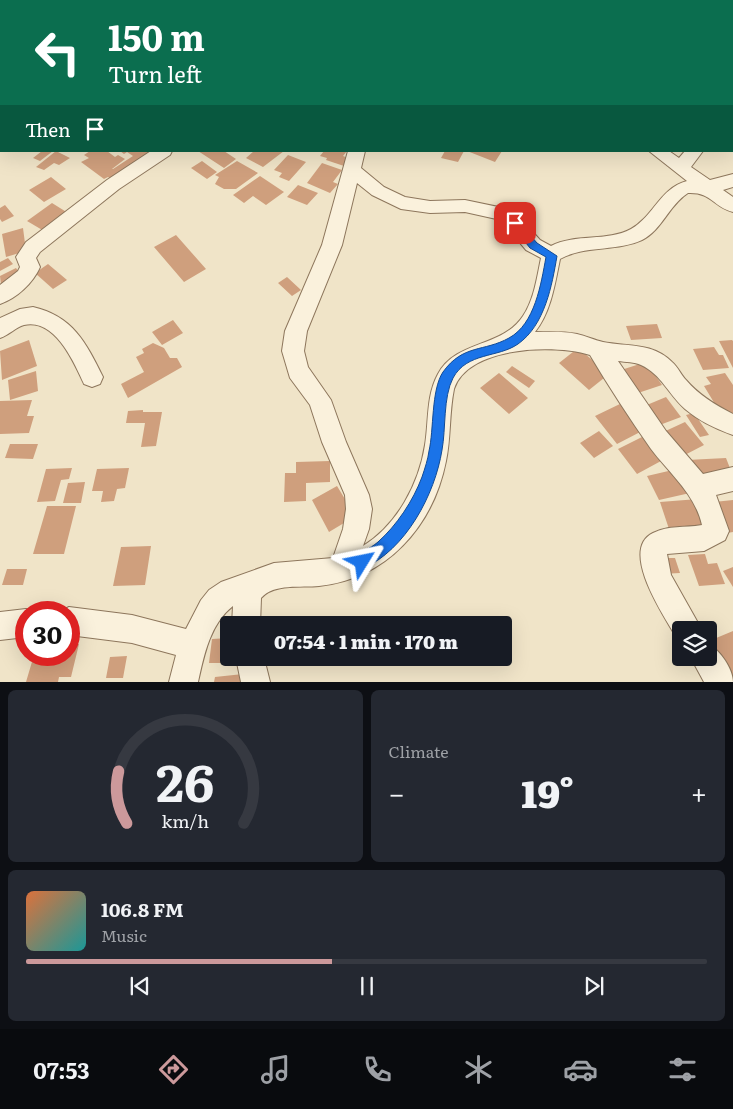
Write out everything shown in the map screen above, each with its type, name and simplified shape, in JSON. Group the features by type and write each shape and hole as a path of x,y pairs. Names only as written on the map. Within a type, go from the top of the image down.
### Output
{"street":[{"path":"0,296 26,276 30,267 26,257 33,247 94,198 162,152"},
{"path":"658,152 733,206"},
{"path":"680,168 694,152"},
{"path":"355,161 378,191 401,203 430,207 465,206 507,215 533,245 552,256"},
{"path":"342,569 356,529 359,508 357,495 334,442 320,400 298,371 293,351 296,332 327,261 355,161"},
{"path":"513,342 525,331 532,321 546,287 552,256 560,250 575,245 622,239 636,234 650,224 674,195 682,189 705,187 733,180"},
{"path":"0,329 19,318 37,315 50,319 73,343 92,377"},
{"path":"183,682 193,645 209,613 226,594 253,584 263,578 342,569 362,562 382,548 399,531 418,502 429,476 436,450 442,397 447,376 460,361 476,353 513,342 561,340 579,343 598,350 644,354 664,368 678,387 692,401 710,414 733,425"},
{"path":"598,350 658,440 698,486 709,505 716,531 710,537 701,540 664,541 654,548 653,559 657,574 683,621"},
{"path":"698,486 712,485 733,479"},
{"path":"247,616 248,595 253,584"},
{"path":"80,622 132,629 193,645"},
{"path":"0,626 15,624"},
{"path":"252,666 256,682"},
{"path":"710,666 721,682"}],"building":[{"path":"41,152 52,152 40,161 33,158"},
{"path":"55,152 70,158 59,165 54,163 44,170 36,167"},
{"path":"88,152 108,152 115,157 118,155 125,159 113,169 133,156 127,152 149,152 153,155 114,181 108,177 104,179 81,162 89,158 84,155"},
{"path":"200,152 226,152 236,159 224,168"},
{"path":"253,152 283,152 263,167 246,158"},
{"path":"323,152 346,152 343,156 353,160 347,167 320,156"},
{"path":"444,152 463,152 458,162 441,158"},
{"path":"470,152 501,152 495,162"},
{"path":"288,155 306,162 289,181 279,177 282,173 274,170"},
{"path":"202,161 217,172 207,179 191,168"},
{"path":"237,161 258,173 236,189 224,189 215,184 219,177 215,175"},
{"path":"322,163 342,170 333,182 338,184 330,193 307,183"},
{"path":"260,176 284,192 266,205 253,196 244,203 233,195"},
{"path":"51,177 66,189 44,202 29,190"},
{"path":"298,185 318,193 307,205 287,197"},
{"path":"52,203 68,213 44,231 27,221"},
{"path":"5,205 14,216 2,222 0,219 0,208"},
{"path":"23,228 26,251 6,257 2,234"},
{"path":"176,235 206,269 184,282 154,247"},
{"path":"8,258 13,264 0,271 0,262"},
{"path":"48,264 67,280 53,289 35,273"},
{"path":"16,268 21,275 1,285 0,276"},
{"path":"287,277 301,290 292,296 278,283"},
{"path":"173,320 183,333 162,345 152,332"},
{"path":"657,324 662,338 631,340 626,326"},
{"path":"29,340 37,366 2,380 0,351"},
{"path":"719,341 733,341 733,368"},
{"path":"153,343 164,348 170,358 177,358 182,367 128,398 121,384 144,372 136,357 144,353 142,349"},
{"path":"714,347 719,355 723,355 729,368 703,370 693,349"},
{"path":"578,348 609,374 589,390 559,363"},
{"path":"646,362 662,385 638,393 618,371"},
{"path":"512,366 535,381 529,388 506,372"},
{"path":"36,371 38,391 10,400 8,380"},
{"path":"499,373 528,398 509,414 480,388"},
{"path":"725,373 733,385 733,417 724,419 704,386 711,384 706,377"},
{"path":"666,397 681,417 657,426 642,407"},
{"path":"32,400 27,416 34,416 29,433 0,434 0,401"},
{"path":"622,403 644,430 617,444 595,416"},
{"path":"143,410 143,412 162,412 156,446 141,447 145,423 126,423 128,411"},
{"path":"694,413 709,435 700,437 686,415"},
{"path":"685,422 704,445 679,458 659,434"},
{"path":"599,431 613,446 594,458 580,443"},
{"path":"642,437 661,461 637,474 618,449"},
{"path":"10,444 38,444 33,459 5,458"},
{"path":"726,458 733,476 694,479 687,460"},
{"path":"330,461 330,482 306,483 306,501 284,502 285,473 296,473 296,462"},
{"path":"72,468 69,479 61,480 55,501 37,502 46,469"},
{"path":"129,468 125,488 117,489 114,501 101,502 103,491 92,491 97,469"},
{"path":"677,469 690,493 659,500 647,476"},
{"path":"85,482 81,503 63,503 68,483"},
{"path":"337,486 351,509 345,512 349,520 329,532 312,500"},
{"path":"698,499 710,532 669,529 660,502"},
{"path":"733,500 733,532 727,533 714,502"},
{"path":"47,506 76,506 64,554 33,554"},
{"path":"151,546 145,585 113,586 121,547"},
{"path":"705,554 708,564 717,563 725,584 699,586 688,555"},
{"path":"667,558 675,558 680,573 661,574"},
{"path":"733,567 733,587 723,571"},
{"path":"7,569 27,569 23,585 2,585"},
{"path":"733,631 733,681 717,654 717,638"},
{"path":"212,639 220,639 220,663 209,663"},
{"path":"127,656 123,678 106,678 110,657"},
{"path":"31,666 74,666 71,677 59,677 58,682 26,682"},
{"path":"243,674 243,682 214,682 215,677"}],"route":[{"path":"362,562 382,548 399,531 418,502 429,476 436,450 442,397 447,376 460,361 476,353 513,342 525,331 532,321 546,287 552,256 533,245 515,223"}]}
